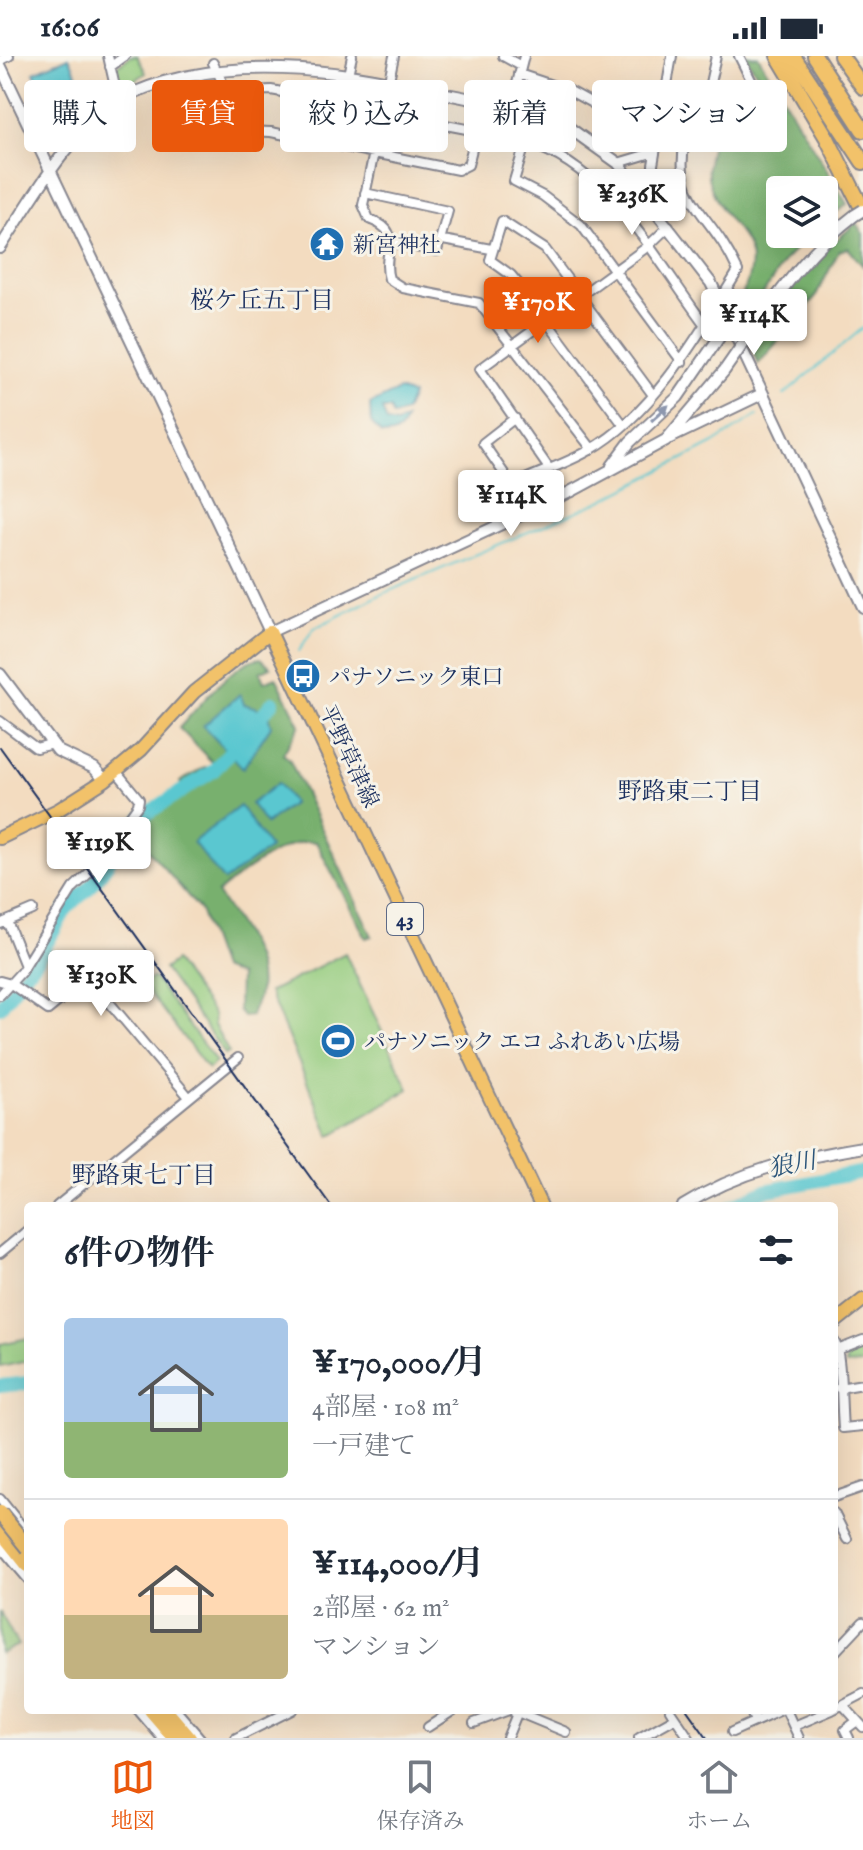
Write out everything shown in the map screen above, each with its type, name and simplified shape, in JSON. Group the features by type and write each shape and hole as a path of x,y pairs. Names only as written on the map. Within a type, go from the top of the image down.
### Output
{"highway":[{"path":"778,56 827,138 860,212"},
{"path":"793,56 863,162"},
{"path":"815,56 863,130"},
{"path":"841,56 863,87"},
{"path":"0,1513 24,1543"},
{"path":"0,1529 24,1560"},
{"path":"154,1714 175,1738"},
{"path":"168,1714 189,1738"}],"main road":[{"path":"0,838 58,810 105,780 194,692 270,632"},
{"name":"平野草津線","path":"270,632 539,1202"},
{"path":"838,1320 863,1300"}],"street":[{"path":"9,56 0,63 49,173 101,271 270,632 762,394"},
{"path":"108,56 113,80"},
{"path":"110,67 125,56"},
{"path":"347,80 352,56"},
{"path":"388,80 394,56"},
{"path":"503,56 520,70 592,103"},
{"path":"518,80 524,56"},
{"path":"668,80 672,56"},
{"path":"712,80 716,56"},
{"path":"739,56 751,80"},
{"path":"136,91 174,73 213,63 273,60 383,80"},
{"path":"213,63 222,80"},
{"path":"576,133 618,163 653,204 711,283 863,607"},
{"path":"0,248 63,152"},
{"path":"369,152 464,170 470,152"},
{"path":"523,152 514,181 543,196 581,225 682,362"},
{"path":"548,152 590,177 620,209 705,325"},
{"path":"618,163 655,152 653,204"},
{"path":"515,418 484,441 483,447 512,485 592,449 622,423 653,395 682,362 720,304 738,271 688,196 682,177 686,152"},
{"path":"374,153 365,193 365,212 369,219 387,228 390,242 389,279 403,288 479,303 592,449"},
{"path":"365,193 448,211 443,240 437,251 390,242"},
{"path":"666,440 724,371 808,257 860,212"},
{"path":"622,423 511,275 490,260 502,221 545,249 653,395"},
{"path":"548,467 480,369 647,247 669,226"},
{"path":"443,240 491,249"},
{"path":"608,470 630,442 678,397 729,323"},
{"path":"0,674 52,744 63,755 94,768 105,780"},
{"path":"0,721 36,748 52,744"},
{"path":"0,995 15,987 61,904 90,872 138,805 139,799 116,771"},
{"path":"25,966 3,923 33,910"},
{"path":"0,981 15,987 48,1010 88,977 188,1096"},
{"path":"62,1202 238,1058"},
{"path":"690,1202 742,1174 775,1163 863,1147"},
{"path":"0,1253 24,1233"},
{"path":"840,1349 863,1340"},
{"path":"838,1346 839,1429 863,1426"},
{"path":"839,1388 863,1384"},
{"path":"838,1496 863,1487"},
{"path":"0,1499 24,1527"},
{"path":"838,1521 847,1539"},
{"path":"0,1529 24,1530"},
{"path":"0,1546 24,1574"},
{"path":"838,1649 863,1622"},
{"path":"838,1707 863,1694"},
{"path":"838,1709 860,1724"},
{"path":"141,1714 162,1738"},
{"path":"179,1714 200,1738"},
{"path":"236,1738 284,1714"},
{"path":"428,1727 448,1714"},
{"path":"474,1723 501,1714"},
{"path":"507,1738 512,1714"},
{"path":"521,1714 561,1733"},
{"path":"639,1738 673,1714 689,1738"},
{"path":"752,1714 755,1721"},
{"path":"732,1732 773,1714"},
{"path":"786,1714 799,1738"},
{"path":"794,1726 822,1714"},
{"path":"849,1738 845,1730 860,1724"}],"green space":[{"path":"131,56 137,56 146,73 136,80 117,80 114,68"},
{"path":"745,56 758,56 772,80 761,80"},
{"path":"787,104 830,176 766,176 766,248 797,248 785,260 742,326 736,309 751,266 750,252 710,185 710,154 787,152"},
{"path":"838,189 847,204 838,211"},
{"path":"856,223 863,234 863,266 848,248 839,251 815,298 758,364 752,349 804,269 828,248 838,248 838,239"},
{"path":"261,658 271,667 260,672 264,682 276,677 300,725 283,754 289,759 372,936 366,938 316,842 291,845 264,859 217,893 241,929 258,969 258,998 251,1016 243,1017 238,1010 239,976 221,969 200,910 134,833 141,822 185,790 180,782 205,767 210,770 214,764 179,728 228,676 239,667"},
{"name":"パナソニック エコ ふれあい広場","path":"345,953 409,1089 330,1136 269,992"},
{"path":"175,961 213,1014 214,1025 229,1053 225,1054 164,969"},
{"path":"153,977 216,1062 208,1069 143,985"},
{"path":"24,1339 24,1362 0,1367 0,1344"},
{"path":"863,1344 863,1364 846,1365 847,1351"},
{"path":"0,1612 18,1645 0,1654"}],"water":[{"path":"69,57 80,80 38,80 34,72"},
{"path":"399,390 412,395 405,412 393,416 390,409 382,409 387,422 396,424 405,419 404,423 393,434 381,434 371,423 370,404"},
{"path":"240,694 244,704 267,711 271,726 243,768 203,726"},
{"path":"278,783 293,803 266,824 251,804"},
{"path":"240,806 270,848 224,881 193,842"}],"waterway":[{"path":"784,395 863,328"},
{"path":"299,651 313,629 380,595 601,501 714,443 757,415"},
{"path":"255,723 273,702"},
{"path":"0,1007 41,954 66,909 91,886 142,817 213,771 241,739"},
{"name":"狼川","path":"741,1202 764,1191 863,1172"},
{"name":"狼川","path":"0,1386 24,1383"}],"railway":[{"path":"0,747 328,1202"},
{"path":"690,1714 707,1738"}],"place":[{"name":"新宮神社","path":"327,244"},
{"name":"パナソニック東口","path":"303,676"},
{"name":"パナソニック エコ ふれあい広場","path":"338,1041"}],"district":[{"name":"桜ケ丘五丁目","path":"262,300"},
{"name":"野路東二丁目","path":"690,791"},
{"name":"野路東七丁目","path":"144,1175"}]}
